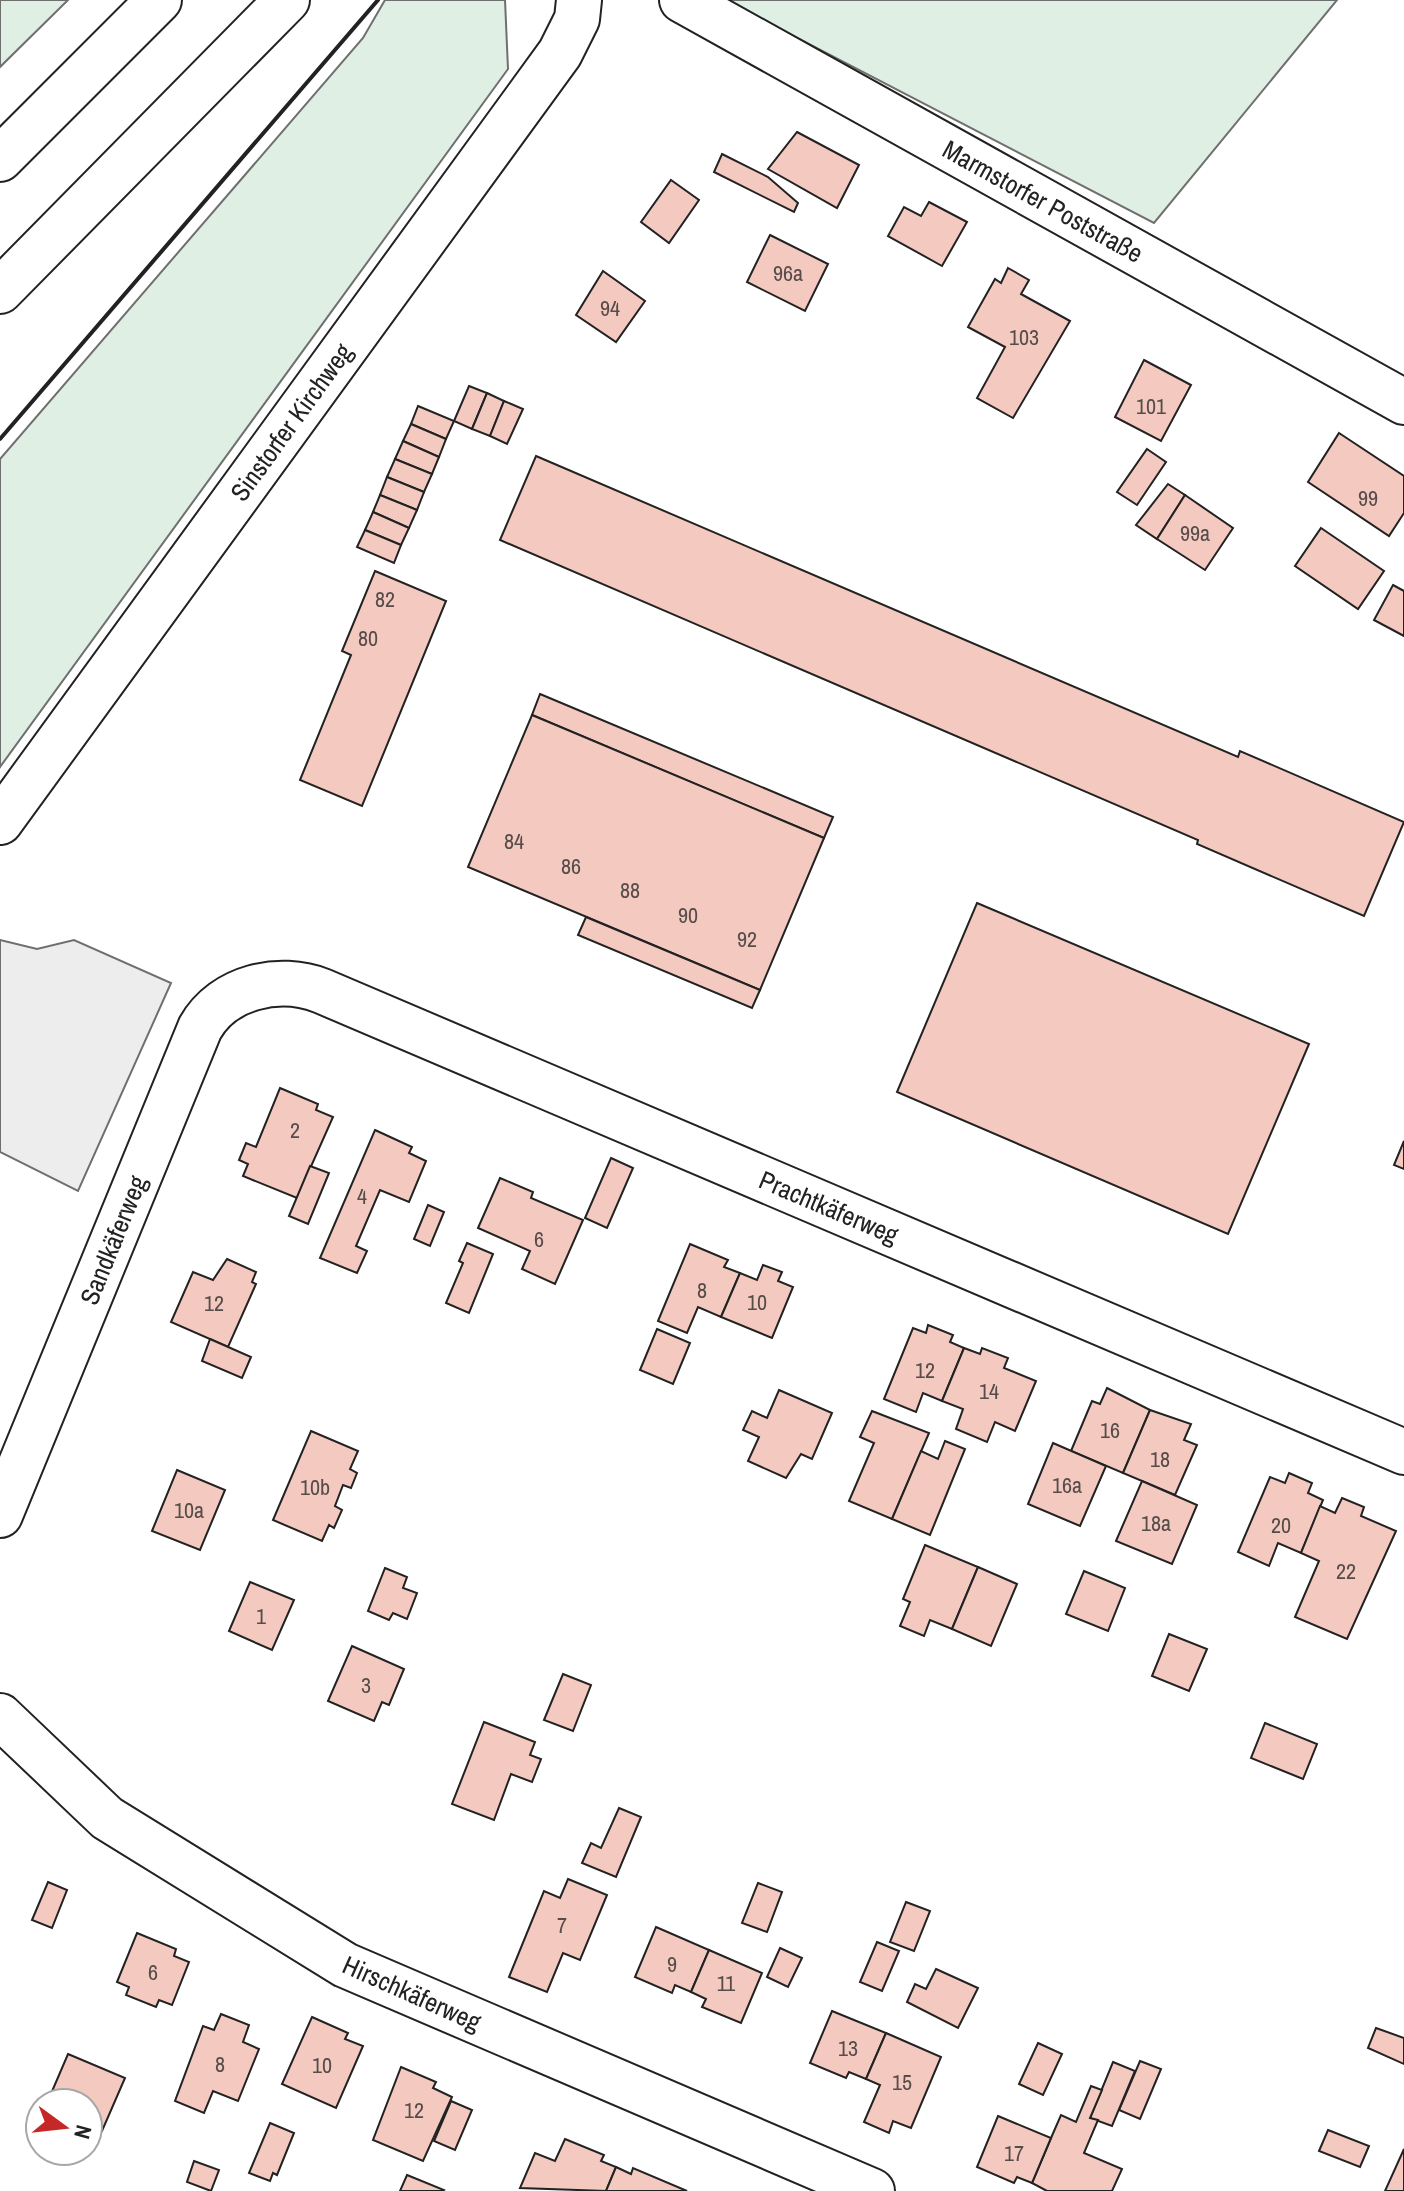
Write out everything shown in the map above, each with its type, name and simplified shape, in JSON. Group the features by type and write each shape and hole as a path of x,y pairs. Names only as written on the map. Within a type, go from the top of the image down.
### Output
{"main road":[{"path":"0,159 159,0"},
{"path":"0,291 287,0"},
{"name":"Marmstorfer Poststraße","path":"682,0 1404,402"},
{"name":"Sinstorfer Kirchweg","path":"0,822 560,53 578,10"},
{"name":"Prachtkäferweg","path":"251,989 289,982 322,991 1404,1452"},
{"name":"Sandkäferweg","path":"0,1515 200,1028 217,1005 251,989"},
{"name":"Hirschkäferweg","path":"0,1716 107,1818 345,1965 872,2191"}],"green space":[{"path":"0,0 68,0 0,67"},
{"path":"385,0 505,0 508,69 0,767 0,459 363,38"},
{"path":"724,0 1337,0 1154,223"}],"shaded area":[{"path":"0,940 37,949 74,940 171,983 78,1191 0,1152"}],"building":[{"path":"797,132 859,165 837,208 768,169"},
{"path":"722,154 768,177 798,203 794,212 714,172"},
{"path":"671,180 699,200 669,243 641,222"},
{"path":"929,202 967,222 942,266 888,236 904,207 921,216"},
{"path":"770,235 828,264 805,311 747,282"},
{"path":"1008,268 1029,280 1021,294 1070,321 1013,418 977,398 1005,347 968,327 995,279 1001,283"},
{"path":"603,271 645,301 616,342 576,315"},
{"path":"1144,360 1191,385 1161,441 1115,417"},
{"path":"469,386 487,393 472,429 454,421"},
{"path":"487,393 504,401 490,436 472,429"},
{"path":"504,401 523,409 507,444 490,436"},
{"path":"418,406 454,421 446,439 411,424"},
{"path":"411,424 446,439 439,457 403,441"},
{"path":"1339,433 1404,476 1404,513 1389,536 1308,482"},
{"path":"403,441 439,457 432,474 395,459"},
{"path":"1147,449 1166,462 1137,505 1117,492"},
{"path":"536,456 1238,757 1240,751 1404,822 1364,916 1197,844 1198,840 500,540"},
{"path":"395,459 432,474 424,492 387,477"},
{"path":"387,477 424,492 417,510 380,495"},
{"path":"1168,484 1185,495 1157,539 1136,525"},
{"path":"380,495 417,510 409,528 373,512"},
{"path":"1185,495 1233,528 1205,570 1157,539"},
{"path":"373,512 409,528 401,545 365,530"},
{"path":"1321,528 1384,571 1358,609 1295,566"},
{"path":"365,530 401,545 394,563 357,547"},
{"path":"375,571 446,601 362,806 300,780 351,655 342,651"},
{"path":"1393,585 1404,591 1404,636 1374,620"},
{"path":"540,694 833,817 824,838 532,715"},
{"path":"532,715 824,838 760,990 468,867"},
{"path":"977,903 1309,1044 1228,1234 897,1092"},
{"path":"586,917 760,990 752,1008 578,935"},
{"path":"280,1088 318,1104 316,1110 333,1117 297,1198 243,1176 248,1164 239,1160 246,1143 256,1147"},
{"path":"375,1130 412,1147 409,1153 426,1161 409,1202 380,1190 356,1246 367,1251 357,1273 320,1258"},
{"path":"1404,1141 1404,1169 1394,1165"},
{"path":"611,1158 633,1168 607,1228 585,1218"},
{"path":"310,1166 329,1173 308,1224 289,1216"},
{"path":"500,1178 533,1192 531,1198 583,1220 555,1284 522,1269 530,1251 478,1228"},
{"path":"428,1205 444,1212 430,1246 414,1239"},
{"path":"467,1243 493,1254 469,1313 446,1303 463,1263 459,1261"},
{"path":"690,1244 728,1260 724,1267 740,1273 721,1317 698,1307 687,1333 658,1321"},
{"path":"227,1259 256,1272 252,1282 256,1284 228,1347 171,1322 193,1272 213,1280"},
{"path":"763,1265 782,1272 778,1281 793,1287 772,1338 721,1317 740,1273 757,1280"},
{"path":"928,1325 953,1335 950,1342 964,1348 942,1401 923,1393 916,1412 884,1399 913,1328 926,1333"},
{"path":"657,1329 690,1343 673,1384 640,1370"},
{"path":"210,1339 251,1357 242,1378 202,1361"},
{"path":"964,1348 980,1354 982,1348 1008,1358 1004,1368 1036,1381 1015,1431 995,1422 987,1442 956,1429 963,1409 942,1401"},
{"path":"1107,1388 1150,1410 1123,1473 1071,1451 1092,1401 1100,1404"},
{"path":"779,1390 832,1413 812,1459 801,1454 786,1478 748,1461 759,1437 743,1430 752,1411 767,1418"},
{"path":"1150,1410 1191,1424 1184,1440 1197,1445 1175,1495 1123,1473"},
{"path":"872,1411 929,1433 892,1519 849,1501 874,1443 860,1437"},
{"path":"311,1431 358,1451 350,1469 357,1473 351,1488 343,1485 335,1506 342,1510 334,1528 329,1525 322,1541 273,1520"},
{"path":"945,1441 965,1449 930,1535 892,1519 921,1451 938,1459"},
{"path":"1053,1443 1106,1466 1080,1526 1028,1504"},
{"path":"177,1470 225,1490 200,1550 152,1531"},
{"path":"1289,1473 1312,1483 1308,1493 1323,1500 1301,1553 1278,1543 1269,1566 1238,1552 1270,1477 1285,1483"},
{"path":"1142,1481 1197,1505 1172,1564 1116,1541"},
{"path":"1342,1498 1364,1507 1361,1516 1396,1531 1347,1639 1295,1617 1319,1561 1301,1553 1320,1506 1335,1513"},
{"path":"925,1545 978,1567 952,1629 930,1620 924,1636 900,1626 910,1602 903,1599"},
{"path":"978,1567 1017,1584 991,1646 952,1629"},
{"path":"385,1568 407,1577 403,1588 417,1593 407,1619 393,1613 389,1620 368,1611"},
{"path":"1084,1571 1125,1588 1108,1631 1066,1614"},
{"path":"250,1582 294,1600 272,1650 229,1631"},
{"path":"1169,1634 1207,1649 1189,1691 1152,1676"},
{"path":"352,1646 404,1669 389,1705 382,1702 374,1721 328,1701"},
{"path":"563,1674 591,1685 573,1731 544,1720"},
{"path":"484,1722 535,1742 530,1755 541,1759 532,1782 511,1774 494,1820 452,1804"},
{"path":"1265,1723 1317,1744 1303,1779 1251,1758"},
{"path":"619,1808 641,1817 616,1877 582,1863 591,1843 601,1848"},
{"path":"568,1879 607,1895 580,1960 563,1953 547,1992 509,1977 544,1891 560,1898"},
{"path":"48,1882 67,1890 52,1928 32,1920"},
{"path":"758,1883 782,1892 767,1932 742,1923"},
{"path":"906,1902 930,1911 914,1951 890,1942"},
{"path":"656,1927 709,1950 691,1992 675,1985 672,1993 635,1977"},
{"path":"137,1933 176,1949 174,1956 189,1962 172,2005 159,2000 156,2007 126,1995 129,1987 117,1982"},
{"path":"877,1942 899,1951 882,1991 860,1982"},
{"path":"780,1948 802,1958 788,1987 767,1977"},
{"path":"709,1950 762,1973 741,2023 702,2007 706,1999 691,1992"},
{"path":"936,1969 978,1988 958,2028 907,2002 915,1984 926,1989"},
{"path":"832,2011 886,2033 866,2079 849,2072 846,2078 810,2063"},
{"path":"221,2014 249,2025 243,2042 259,2049 238,2101 213,2091 204,2113 175,2101 203,2026 214,2030"},
{"path":"312,2017 348,2033 345,2039 363,2046 336,2108 282,2084"},
{"path":"1376,2028 1404,2038 1404,2064 1368,2048"},
{"path":"886,2033 941,2057 911,2128 893,2121 889,2133 864,2122 880,2085 866,2079"},
{"path":"1038,2043 1062,2054 1043,2095 1019,2084"},
{"path":"68,2054 125,2078 104,2126 104,2087 54,2087"},
{"path":"1140,2061 1161,2069 1140,2119 1119,2110"},
{"path":"1113,2062 1135,2071 1112,2126 1090,2118"},
{"path":"401,2067 436,2082 433,2088 452,2097 423,2161 373,2140"},
{"path":"1091,2086 1102,2090 1090,2118 1098,2120 1084,2153 1122,2169 1112,2191 1047,2191 1032,2183 1061,2115 1076,2122"},
{"path":"451,2101 472,2110 455,2150 434,2141"},
{"path":"998,2116 1051,2138 1032,2183 1017,2177 1014,2183 977,2167"},
{"path":"270,2123 294,2133 277,2175 273,2173 270,2181 249,2173"},
{"path":"1328,2130 1369,2146 1360,2167 1319,2151"},
{"path":"565,2139 604,2155 601,2161 616,2167 606,2191 520,2188 535,2153 555,2161"},
{"path":"1404,2149 1404,2191 1385,2191"},
{"path":"194,2161 219,2170 211,2191 187,2182"},
{"path":"616,2167 631,2174 633,2168 687,2191 606,2191"},
{"path":"407,2175 444,2190 400,2191"}],"wall":[{"path":"0,439 378,0"}]}
